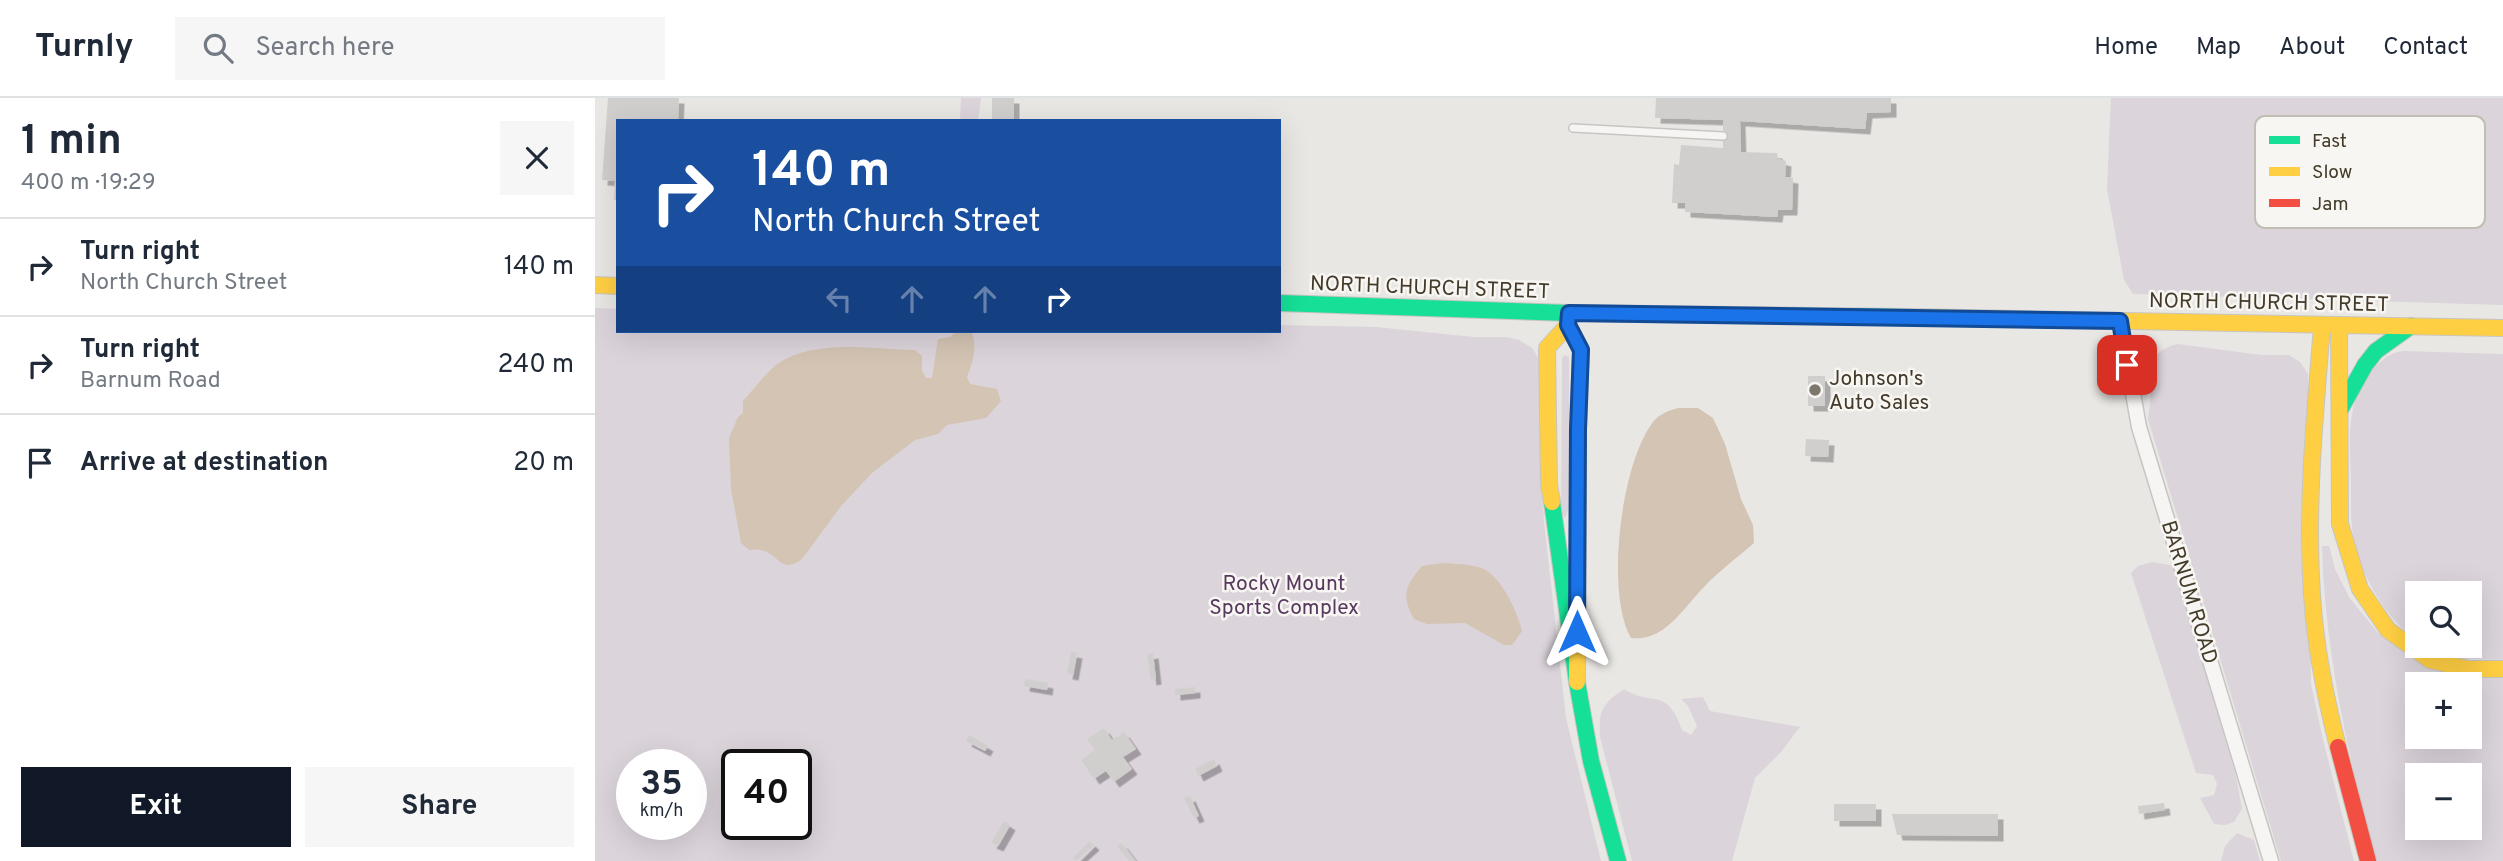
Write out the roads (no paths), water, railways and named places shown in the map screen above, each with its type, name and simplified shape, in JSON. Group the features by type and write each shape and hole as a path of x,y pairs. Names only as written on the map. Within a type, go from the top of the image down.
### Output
{"main road":[{"path":"595,285 616,286"},
{"name":"NORTH CHURCH STREET","path":"1281,303 1568,319 2120,321 2503,328"},
{"path":"1568,319 1581,350 1577,682"},
{"path":"1568,319 1547,348 1549,484 1591,761 1618,861"},
{"path":"2330,325 2338,414 2340,524 2354,574 2372,609 2388,630 2430,660 2468,669 2503,669"},
{"path":"2330,325 2309,504 2314,632 2332,724 2368,861"},
{"path":"2338,414 2365,365 2376,351 2411,326"}],"street":[{"name":"BARNUM ROAD","path":"2120,321 2139,428 2271,861"}],"lane":[{"path":"1573,128 1723,136"}],"place":[{"name":"Johnson's Auto Sales","path":"1815,390"}],"park label":[{"name":"Rocky Mount Sports Complex","path":"1284,595"}]}
